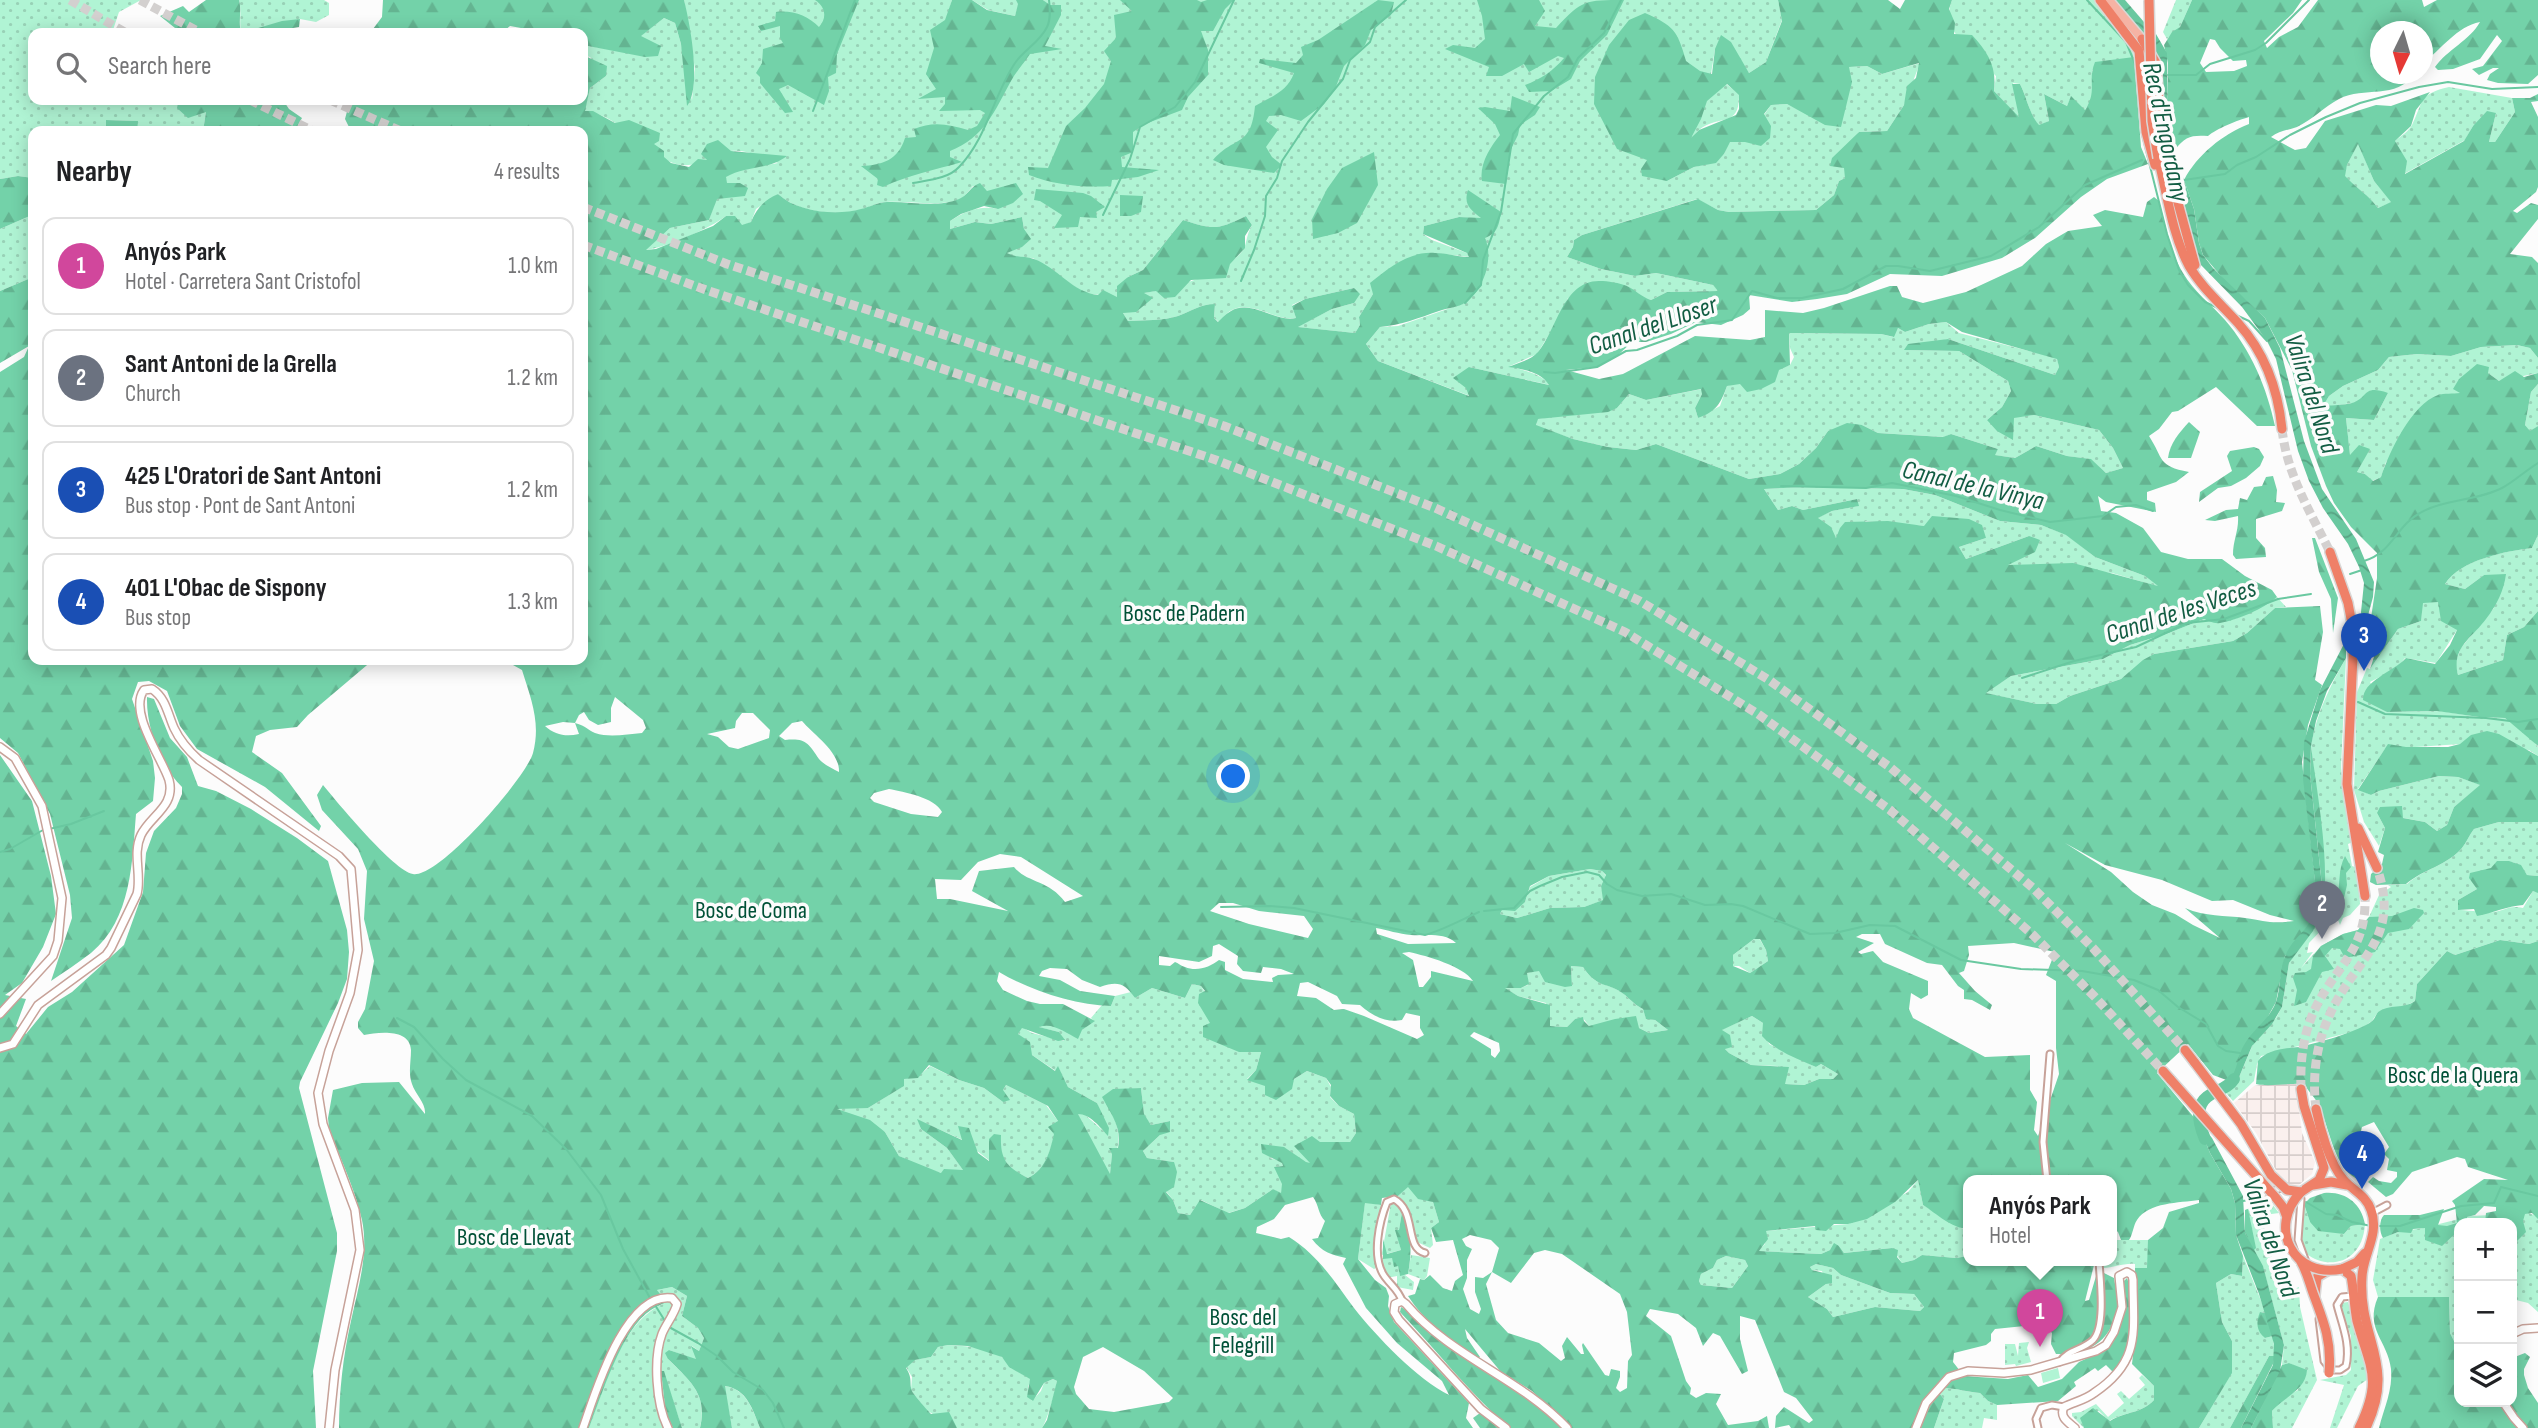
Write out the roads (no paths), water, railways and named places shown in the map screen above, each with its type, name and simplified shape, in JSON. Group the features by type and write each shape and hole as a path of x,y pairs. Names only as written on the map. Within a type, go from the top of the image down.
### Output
{"highway":[{"path":"2100,0 2139,51 2148,141 2189,265 2214,299 2247,333 2262,356 2275,388 2282,429"},
{"path":"2149,0 2152,121 2158,158 2178,237"},
{"path":"2142,39 2157,63 2160,133 2185,232 2196,267 2214,299"},
{"path":"2330,552 2351,613 2354,649 2347,771 2365,896"},
{"path":"2352,814 2377,868"},
{"path":"2185,1050 2241,1125 2272,1175 2287,1190 2301,1192"},
{"path":"2163,1071 2280,1203 2286,1215"},
{"path":"2301,1089 2304,1106 2324,1163 2322,1177 2291,1202 2286,1215 2287,1240 2307,1271 2330,1345 2329,1373"},
{"path":"2316,1110 2342,1178 2365,1198 2372,1213 2374,1231 2353,1296 2372,1370 2370,1402 2359,1428"},
{"path":"2313,1185 2331,1182 2352,1188"},
{"path":"2300,1260 2313,1268 2327,1271 2342,1269 2357,1262 2368,1249"},
{"path":"2342,1269 2349,1273 2357,1284 2379,1373 2376,1405 2366,1428"},
{"path":"2315,1297 2318,1278 2327,1271"}],"main road":[{"path":"2109,0 2142,39"},
{"path":"0,1048 13,1044 38,1005 106,955 137,894 138,843 147,826 167,804 170,793 169,779 151,745 140,704 141,694 146,689 152,689 159,694 181,741 199,760 339,856 351,869 358,950 351,993 329,1051 318,1093 323,1124 355,1210 360,1250 338,1350 329,1428"},
{"path":"0,747 11,754 42,806 62,890 58,941 48,963 0,1014"},
{"path":"1916,1428 1933,1392 1949,1377 1968,1371 2004,1373 2031,1370 2096,1351 2109,1342 2122,1307 2119,1276 2124,1271 2130,1273 2133,1280 2134,1331 2127,1361 2096,1392 2064,1407 2064,1419 2075,1428"},
{"path":"583,1428 598,1383 626,1327 651,1301 666,1297 672,1298 677,1304 663,1331 657,1352 657,1377 668,1428"},
{"path":"1506,1428 1481,1409 1399,1320 1395,1304 1402,1301 1442,1339 1531,1395 1567,1428"},
{"path":"2517,1332 2538,1328"},
{"path":"2506,1407 2523,1428"}],"street":[{"path":"2046,1175 2043,1142 2050,1054"},
{"path":"2257,1205 2258,1195 2287,1186 2298,1190 2301,1199 2298,1240 2312,1282 2324,1361 2331,1370 2344,1368 2348,1361 2346,1336 2337,1303 2342,1297 2353,1296"},
{"path":"1402,1301 1383,1274 1377,1259 1387,1202 1394,1199 1402,1206 1410,1224 1415,1247 1425,1253"},
{"path":"2372,1213 2387,1205"},
{"path":"2060,1362 2071,1352 2092,1341 2097,1332 2101,1295 2099,1266"},
{"path":"2038,1428 2036,1419 2041,1408 2052,1405 2064,1407"}],"water":[{"path":"2114,0 2125,0 2144,22 2144,34"},
{"path":"2156,34 2167,53 2168,109 2173,148 2194,209 2203,255 2265,318 2280,348 2304,441 2322,489 2356,539 2374,582 2373,597 2363,634 2361,612 2364,583 2359,567 2309,481 2298,451 2276,359 2267,341 2242,307 2200,264 2193,253 2184,201 2163,130 2161,68 2155,49"},
{"path":"2346,640 2346,658 2327,691 2316,721 2311,746 2310,774 2323,895 2320,915 2313,931 2289,963 2282,1007 2272,1024 2252,1046 2237,1082 2226,1093 2221,1085 2234,1073 2244,1045 2273,1008 2286,954 2308,925 2315,910 2317,899 2303,779 2304,742 2320,690"},
{"path":"2197,1121 2212,1138 2243,1196 2245,1233 2263,1266 2284,1345 2280,1371 2251,1428 2241,1428 2273,1365 2274,1344 2259,1294 2236,1235 2235,1203 2231,1189 2210,1153"}],"waterway":[{"path":"813,111 855,0"},
{"path":"913,183 949,174 969,156 1007,76 1047,27 1050,17 1049,0"},
{"path":"1103,215 1130,159 1140,127 1175,107 1195,82 1234,0"},
{"path":"1241,281 1265,216 1266,196 1277,178 1282,161 1308,122 1343,79 1350,60 1370,42 1375,27 1406,0"},
{"path":"1465,303 1481,285 1483,260 1501,212 1513,134 1544,96 1568,77 1578,58 1604,33 1621,0"},
{"name":"Rec d'Engordany","path":"2087,0 2126,42 2136,66"},
{"path":"2168,75 2196,75 2210,64 2255,50 2266,43 2309,0"},
{"path":"2184,180 2225,174 2326,117 2360,103 2419,87 2448,82 2492,89 2538,87"},
{"name":"Rec d'Engordany","path":"2138,96 2141,128"},
{"name":"Rec d'Engordany","path":"2142,134 2167,234 2179,270 2188,285 2205,302 2218,308"},
{"name":"Canal del Lloser","path":"1544,372 1597,367 1626,351 1637,350 1677,336 1697,325 1732,320 1752,291 1777,298 1802,298 1843,289 1886,266 1930,271 1991,256 2039,227 2085,185 2142,160"},
{"name":"Rec d'Engordany","path":"2236,315 2249,321 2267,341"},
{"path":"2364,561 2381,552 2405,525 2420,513 2439,505 2492,492 2538,463"},
{"name":"Canal de la Vinya","path":"1781,486 1866,488 1892,483 1956,496 2050,522 2103,516 2116,507 2136,505 2153,511"},
{"name":"Canal de les Veces","path":"2350,574 2362,570"},
{"name":"Canal de les Veces","path":"2022,678 2074,661 2136,647 2187,623 2224,619 2278,599 2311,594"},
{"path":"2358,702 2385,714 2518,722 2538,719"},
{"path":"49,829 104,811"},
{"path":"0,852 43,830"},
{"path":"1484,911 1514,908 1530,891 1540,886 1562,877 1587,872 1599,875 1617,890 1642,896 1671,894 1705,905 1743,906 1810,934 1835,933 1870,925 1895,926 1961,960 2021,969 2082,971 2134,980 2158,990 2178,1007 2206,1024 2218,1046 2226,1051 2240,1053"},
{"path":"1221,907 1294,908 1425,935 1479,912"},
{"path":"397,1018 414,1027 466,1080 532,1116 566,1149 601,1195 623,1249 650,1298"},
{"name":"Valira del Nord","path":"2205,1139 2200,1123 2200,1106 2207,1097 2234,1079"},
{"path":"2377,1226 2400,1226 2461,1206 2494,1203 2501,1187 2538,1196"},
{"path":"2243,1201 2255,1199"},
{"path":"2306,1202 2326,1214 2371,1226"},
{"path":"655,1305 665,1321"},
{"path":"669,1327 698,1343 717,1356 733,1372 763,1390 773,1403 784,1428"}],"tunnel":[{"path":"70,0 118,28"},
{"path":"140,0 192,28"},
{"path":"260,105 303,126"},
{"path":"341,105 390,126"},
{"path":"588,209 727,264 1224,426 1435,508 1638,600 1769,680 1891,768 2033,888 2093,948 2185,1050"},
{"path":"588,247 706,290 1216,460 1436,546 1625,632 1758,714 1890,810 2033,935 2163,1071"},
{"path":"2282,429 2294,477 2330,552"},
{"path":"2316,1109 2316,1061 2325,1025 2340,995 2380,931 2384,913 2377,868"},
{"path":"2301,1089 2302,1058 2308,1028 2323,994 2356,944 2361,931 2365,896"}],"place":[{"name":"425 L'Oratori de Sant Antoni","path":"2364,671"},
{"name":"Sant Antoni de la Grella","path":"2322,939"},
{"name":"401 L'Obac de Sispony","path":"2362,1189"},
{"name":"Anyós Park","path":"2040,1347"}],"park label":[{"name":"Bosc de Padern","path":"1184,613"},
{"name":"Bosc de Coma","path":"751,910"},
{"name":"Bosc de la Quera","path":"2453,1075"},
{"name":"Bosc de Llevat","path":"514,1237"},
{"name":"Bosc del Felegrill","path":"1243,1331"}]}
